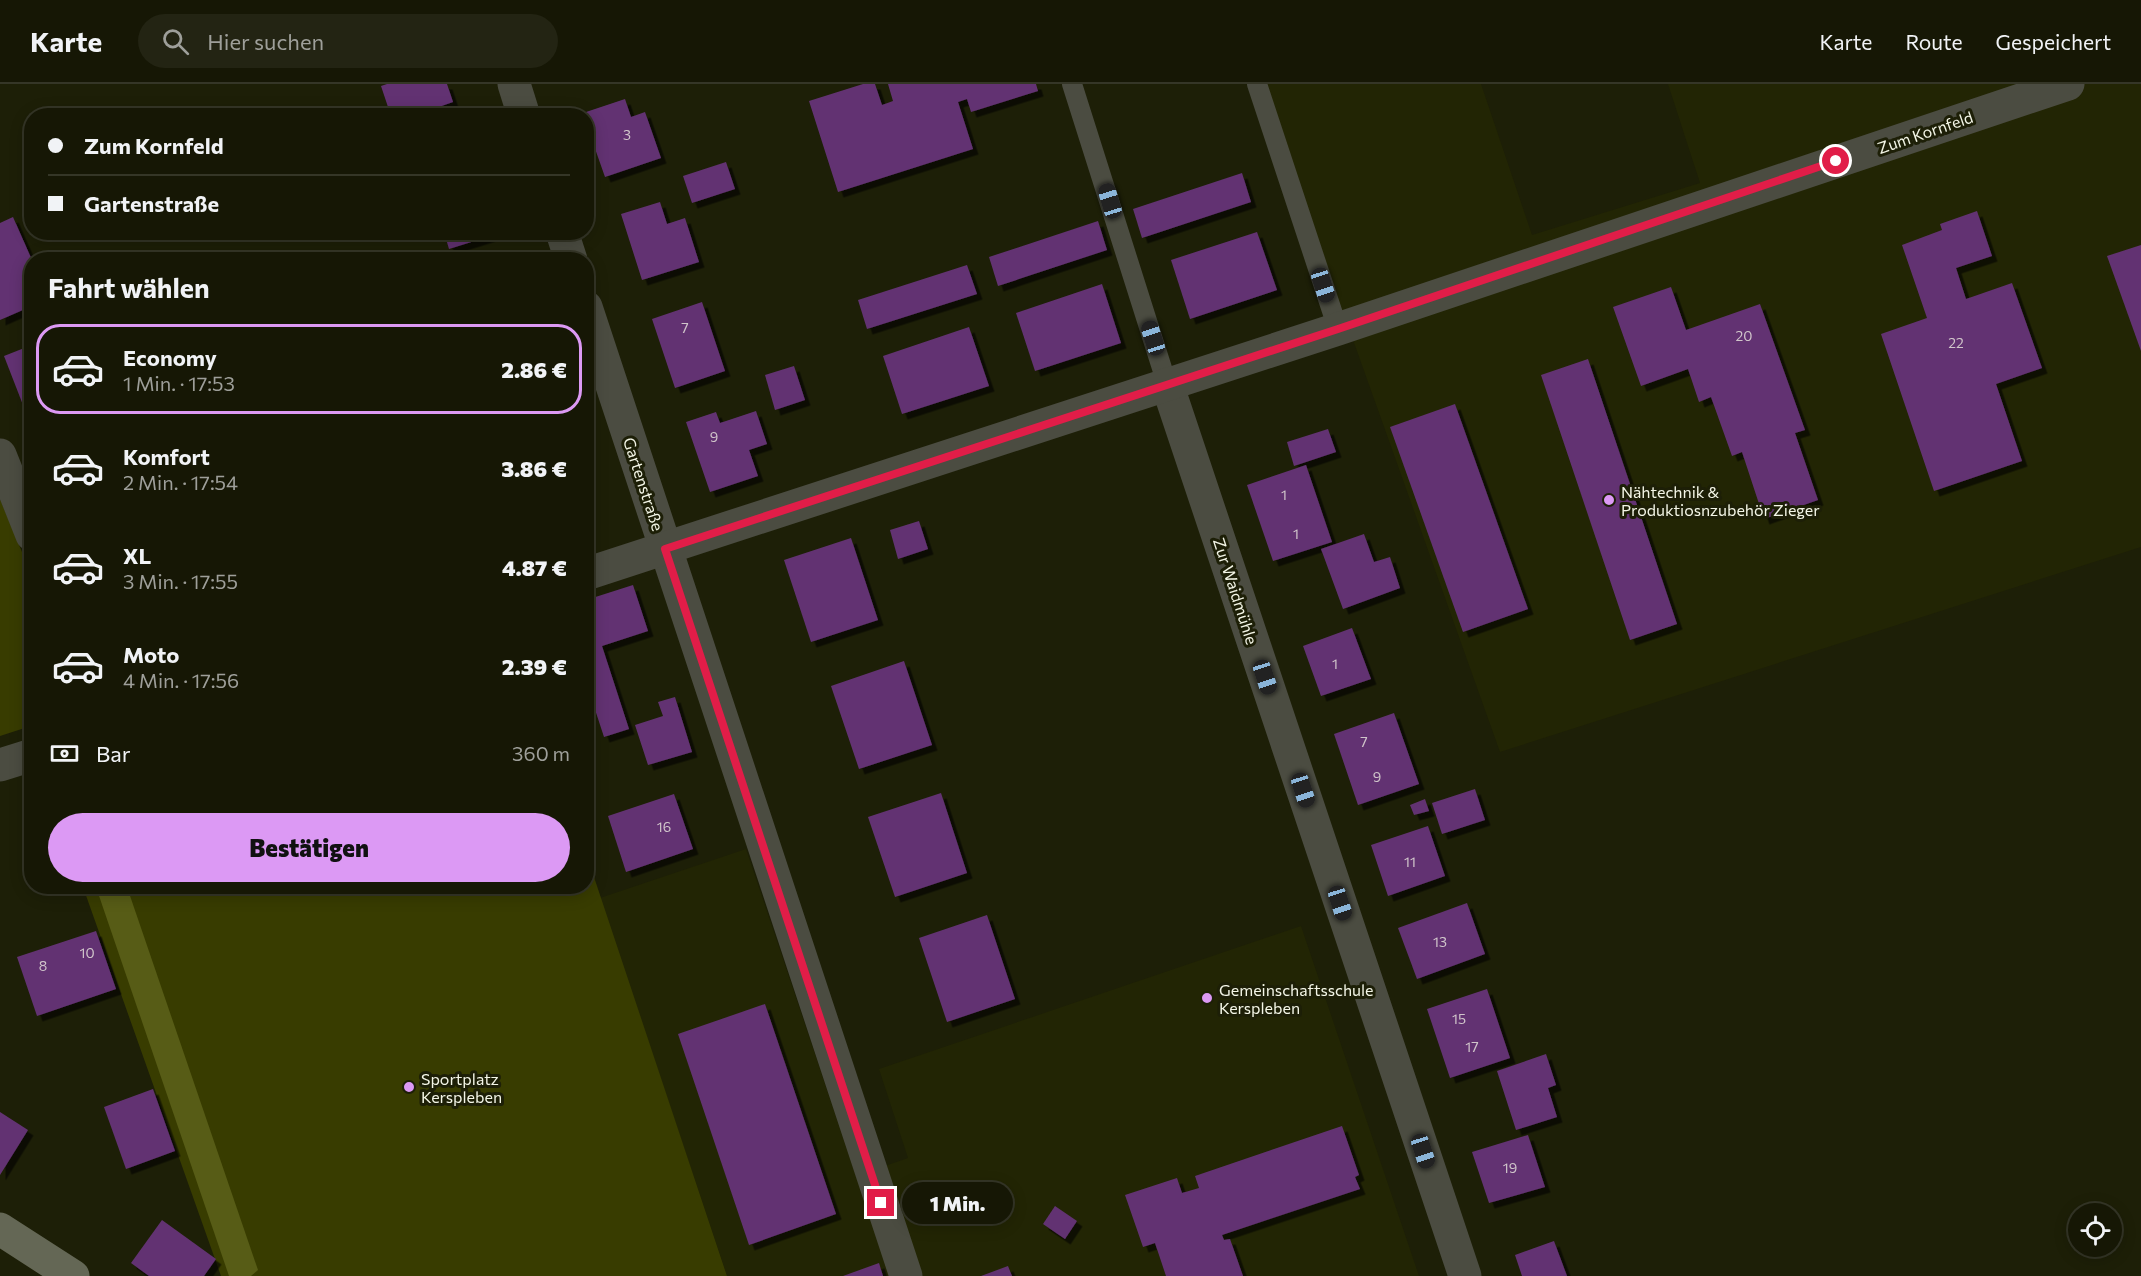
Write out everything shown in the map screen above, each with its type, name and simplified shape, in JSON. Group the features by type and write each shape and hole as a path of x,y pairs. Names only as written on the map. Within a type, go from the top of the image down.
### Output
{"main road":[{"path":"0,1229 73,1276"}],"street":[{"path":"514,84 522,108"},
{"name":"Zum Kornfeld","path":"594,571 1338,329 2068,84"},
{"name":"Gartenstraße","path":"594,332 906,1276"},
{"name":"Zur Waidmühle","path":"1167,384 1465,1276"},
{"path":"0,455 24,515"},
{"path":"0,765 24,758"}],"lane":[{"path":"1072,84 1167,384"},
{"path":"1257,84 1338,329"}],"shaded area":[{"path":"1266,84 1481,84 1532,235 1700,183 1668,84 2141,84 2141,547 1500,752 1337,295"},
{"path":"0,499 24,557 24,728 0,736"},
{"name":"Gemeinschaftsschule Kerspleben","path":"746,849 856,1176 908,1158 879,1069 1301,926 1419,1276 727,1276 600,898"},
{"name":"Sportplatz Kerspleben","path":"594,877 727,1276 221,1276 85,894 594,894"},
{"path":"98,894 129,894 258,1270 251,1276 229,1276"}],"building":[{"path":"387,84 447,84 453,102 436,108 388,108 381,86"},
{"path":"863,84 875,84 882,105 893,101 888,84 1036,84 1038,91 971,112 967,99 958,102 973,149 838,192 809,101"},
{"path":"625,99 631,117 645,112 661,158 605,177 594,146 594,109"},
{"path":"726,162 735,189 692,203 683,176"},
{"path":"1242,173 1251,202 1142,238 1133,209"},
{"path":"660,202 667,224 685,218 699,262 642,280 621,214"},
{"path":"1977,211 1992,256 1956,268 1966,299 2012,283 2042,368 1996,384 2022,461 1934,491 1881,334 1927,318 1902,245 1942,230 1940,224"},
{"path":"13,217 28,252 24,252 24,310 0,320 0,223"},
{"path":"1098,221 1107,250 998,286 989,257"},
{"path":"1257,232 1277,290 1190,319 1171,260"},
{"path":"446,240 478,240 449,249"},
{"path":"2141,245 2141,351 2107,256"},
{"path":"967,265 977,294 867,329 858,300"},
{"path":"1102,284 1121,343 1035,371 1016,313"},
{"path":"1671,287 1686,330 1760,304 1805,430 1795,433 1818,500 1764,519 1742,452 1732,456 1711,397 1699,402 1688,369 1641,386 1613,307"},
{"path":"702,302 725,371 675,388 652,319"},
{"path":"969,327 989,386 902,414 883,356"},
{"path":"24,348 24,405 23,405 4,356"},
{"name":"Nähtechnik & Produktiosnzubehör Zieger","path":"1588,359 1677,624 1630,640 1541,375"},
{"path":"794,366 805,400 775,410 765,375"},
{"path":"1455,404 1528,609 1463,632 1390,427"},
{"path":"756,411 767,444 749,450 758,476 710,492 686,422 716,412 720,423"},
{"path":"1328,429 1336,452 1294,466 1287,442"},
{"path":"1306,465 1332,542 1273,561 1247,485"},
{"path":"919,521 928,549 898,559 890,530"},
{"path":"1364,534 1374,562 1390,557 1400,588 1343,609 1321,549"},
{"path":"851,538 878,620 811,642 784,560"},
{"path":"633,585 648,631 602,646 629,729 604,737 594,706 594,597"},
{"path":"1352,628 1371,679 1321,696 1303,646"},
{"path":"904,661 932,745 859,769 831,686"},
{"path":"675,697 692,752 648,765 635,725 663,716 658,702"},
{"path":"1394,713 1419,784 1358,805 1334,734"},
{"path":"1475,789 1485,820 1442,834 1432,803"},
{"path":"941,793 967,873 895,897 868,817"},
{"path":"674,794 693,849 626,872 608,816"},
{"path":"1425,799 1429,811 1414,815 1410,805"},
{"path":"1428,826 1445,876 1388,896 1371,845"},
{"path":"1467,903 1485,954 1417,979 1398,928"},
{"path":"987,915 1015,999 947,1022 919,938"},
{"path":"96,931 116,989 37,1016 17,957"},
{"path":"1487,989 1510,1058 1450,1078 1427,1009"},
{"path":"765,1004 836,1214 749,1245 678,1034"},
{"path":"1546,1054 1556,1085 1548,1088 1557,1117 1516,1130 1497,1071"},
{"path":"153,1089 175,1151 126,1169 104,1107"},
{"path":"0,1112 28,1130 0,1175"},
{"path":"1342,1126 1359,1175 1355,1177 1360,1189 1222,1235 1224,1240 1230,1239 1243,1276 1166,1276 1155,1243 1143,1247 1125,1195 1177,1178 1182,1193 1199,1188 1195,1176"},
{"path":"1528,1135 1545,1187 1489,1203 1472,1152"},
{"path":"1055,1206 1077,1221 1065,1239 1043,1224"},
{"path":"162,1220 216,1259 204,1276 149,1276 131,1263"},
{"path":"1554,1241 1567,1276 1522,1276 1515,1255"},
{"path":"879,1263 883,1276 843,1276"},
{"path":"1008,1266 1012,1276 981,1276"}],"place":[{"name":"Nähtechnik & Produktiosnzubehör Zieger","path":"1609,500"},
{"name":"Gemeinschaftsschule Kerspleben","path":"1207,998"},
{"name":"Sportplatz Kerspleben","path":"409,1087"}],"route":[{"path":"881,1203 665,549 1338,329 1836,161"}]}
